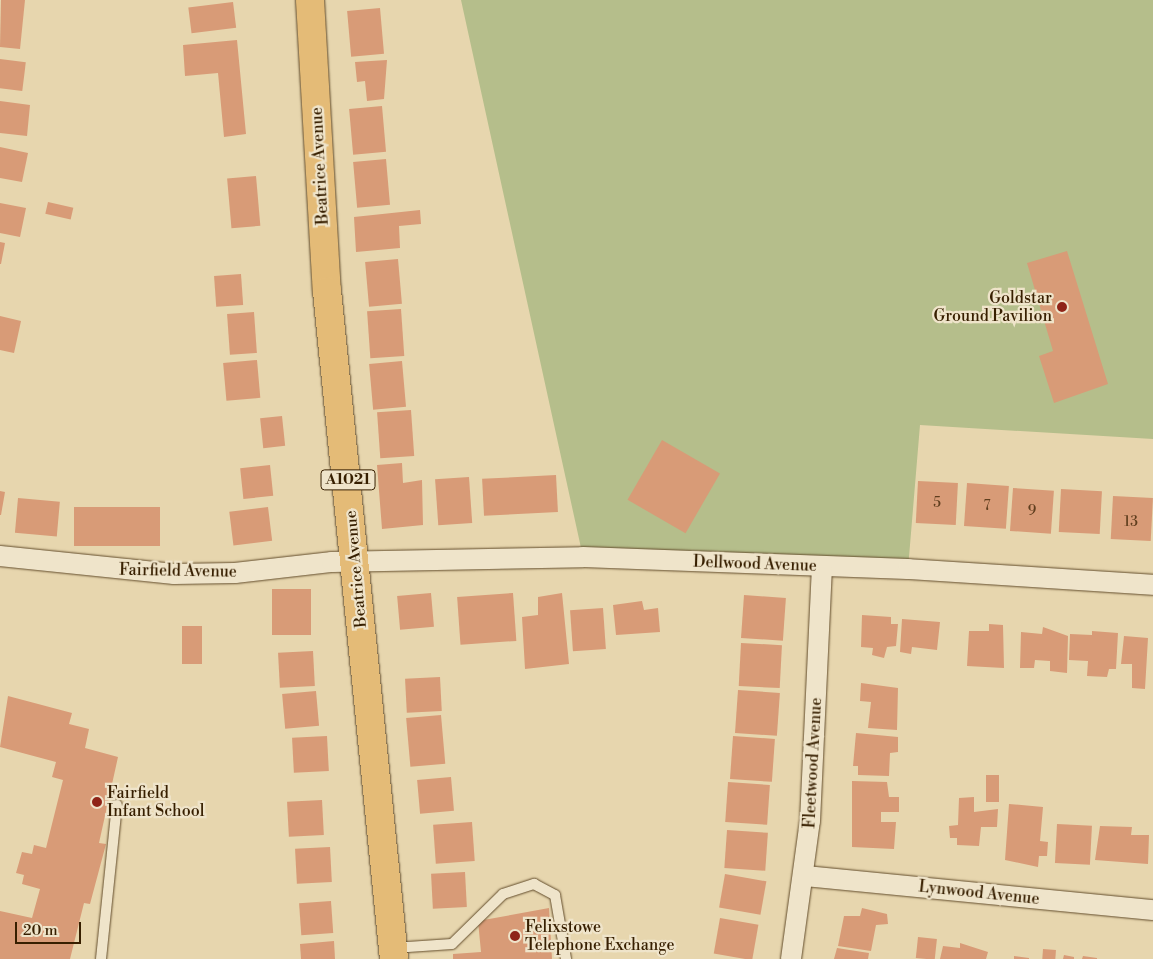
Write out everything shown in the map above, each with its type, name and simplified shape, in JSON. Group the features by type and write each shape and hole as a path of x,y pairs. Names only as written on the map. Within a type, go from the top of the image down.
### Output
{"main road":[{"name":"Beatrice Avenue","path":"310,0 327,291 357,561 369,735 393,954"}],"street":[{"name":"Fairfield Avenue","path":"0,556 174,574 357,561"},
{"name":"Dellwood Avenue","path":"357,561 583,557 822,566 1153,585"},
{"name":"Fleetwood Avenue","path":"791,959 805,876 822,566"},
{"name":"Lynwood Avenue","path":"805,876 1153,910"}],"lane":[{"path":"101,959 117,805"},
{"path":"393,954 452,944 503,894 534,884 555,895 566,959"}],"green space":[{"path":"461,0 1153,0 1153,439 920,425 908,569 583,557"}],"building":[{"path":"1,0 25,0 20,49 0,47"},
{"path":"233,2 236,28 192,33 188,7"},
{"path":"380,8 384,54 351,57 347,11"},
{"path":"237,40 246,134 224,137 218,73 185,76 183,45"},
{"path":"0,59 26,62 22,91 0,88"},
{"path":"387,60 384,99 367,101 365,81 357,82 355,62"},
{"path":"0,101 30,105 27,136 0,133"},
{"path":"382,106 386,152 353,155 349,109"},
{"path":"0,147 28,153 22,182 0,178"},
{"path":"386,159 390,205 357,208 353,162"},
{"path":"256,176 260,226 231,228 227,179"},
{"path":"48,202 73,208 71,220 45,214"},
{"path":"0,203 26,208 20,237 0,233"},
{"path":"420,210 421,224 399,226 400,248 356,252 354,217"},
{"path":"0,242 5,243 1,264 0,264"},
{"name":"Goldstar Ground Pavilion","path":"1067,251 1108,384 1054,403 1039,356 1053,351 1027,263"},
{"path":"398,259 402,304 369,307 365,262"},
{"path":"241,274 243,305 216,307 214,276"},
{"path":"401,309 404,356 370,358 367,311"},
{"path":"254,312 257,353 230,355 227,314"},
{"path":"0,316 21,321 14,353 0,350"},
{"path":"257,360 260,398 226,401 223,363"},
{"path":"402,361 406,407 373,410 369,364"},
{"path":"411,410 414,456 380,458 377,412"},
{"path":"282,416 285,446 263,448 260,418"},
{"path":"662,440 720,474 686,533 628,500"},
{"path":"402,463 403,483 422,480 423,525 382,529 377,465"},
{"path":"270,465 273,496 243,499 240,468"},
{"path":"556,475 558,512 484,516 482,479"},
{"path":"469,477 472,523 438,525 435,479"},
{"path":"918,481 958,483 956,525 916,523"},
{"path":"967,483 1009,486 1006,529 964,526"},
{"path":"1013,488 1054,491 1051,534 1010,531"},
{"path":"1061,489 1102,491 1100,534 1059,532"},
{"path":"0,491 5,492 1,515 0,515"},
{"path":"1113,496 1153,498 1151,541 1111,539"},
{"path":"18,498 60,502 57,537 15,533"},
{"path":"74,507 160,507 160,546 74,546"},
{"path":"268,507 272,541 233,545 229,512"},
{"path":"272,589 311,589 311,635 272,635"},
{"path":"431,593 434,627 400,630 397,596"},
{"path":"513,593 516,641 460,645 457,597"},
{"path":"562,593 569,664 525,669 522,617 538,615 538,597"},
{"path":"744,595 786,598 783,641 741,638"},
{"path":"642,601 644,610 658,608 660,632 616,635 613,605"},
{"path":"603,608 606,649 573,651 570,610"},
{"path":"862,615 891,617 891,624 898,624 896,646 887,647 884,658 872,655 873,648 861,647"},
{"path":"902,619 940,622 937,650 912,647 911,654 900,652"},
{"path":"989,624 1003,625 1004,668 967,666 969,631 989,631"},
{"path":"182,626 202,626 202,664 182,664"},
{"path":"1043,627 1068,636 1067,673 1050,671 1050,661 1035,660 1034,668 1020,668 1021,632 1042,634"},
{"path":"1092,631 1118,633 1116,669 1109,669 1107,677 1087,676 1088,661 1069,660 1070,634 1092,635"},
{"path":"1124,636 1148,638 1145,689 1132,688 1132,664 1121,664"},
{"path":"741,643 782,645 780,688 739,686"},
{"path":"313,651 315,686 280,688 278,653"},
{"path":"440,677 442,711 407,713 405,679"},
{"path":"861,683 898,688 897,730 868,728 871,702 860,701"},
{"path":"738,690 780,693 777,736 735,733"},
{"path":"316,691 319,726 285,729 282,694"},
{"path":"8,696 72,713 69,724 89,729 85,748 118,757 99,843 106,844 90,904 84,903 70,959 0,959 0,911 32,918 40,889 22,884 24,875 16,873 22,852 32,854 34,845 46,848 63,780 52,777 56,762 0,747"},
{"path":"441,715 445,764 410,767 406,718"},
{"path":"856,733 898,737 898,752 890,753 889,776 858,775 858,766 853,766"},
{"path":"327,736 329,771 294,773 292,738"},
{"path":"733,736 775,739 772,782 730,779"},
{"path":"986,775 999,775 999,802 986,802"},
{"path":"451,777 454,811 420,814 417,780"},
{"path":"852,781 887,782 889,797 899,797 899,812 881,812 881,822 896,822 894,849 852,847"},
{"path":"728,782 770,785 767,825 725,822"},
{"path":"974,797 974,812 998,809 997,827 981,827 979,846 957,845 957,838 950,838 949,826 958,825 959,798"},
{"path":"322,800 324,835 289,837 287,802"},
{"path":"1009,804 1043,807 1040,841 1048,842 1047,856 1039,856 1038,867 1005,860"},
{"path":"472,822 475,861 436,864 433,825"},
{"path":"1057,824 1092,826 1090,865 1055,863"},
{"path":"1100,826 1132,827 1131,835 1149,835 1148,864 1095,860"},
{"path":"727,830 768,833 765,871 724,868"},
{"path":"330,847 332,882 297,884 295,849"},
{"path":"465,872 467,907 433,909 431,874"},
{"path":"725,874 766,881 760,915 719,907"},
{"path":"331,901 333,933 301,935 299,903"},
{"name":"Felixstowe Telephone Exchange","path":"549,908 552,959 453,959 453,954 481,952 478,921"},
{"path":"862,908 887,914 888,924 876,925 871,951 838,946 844,916 860,916"},
{"path":"720,918 758,925 752,959 714,953"},
{"path":"918,937 937,939 935,959 916,958"},
{"path":"334,941 335,959 301,959 300,944"},
{"path":"960,943 988,952 986,959 940,959 943,946 960,948"},
{"path":"837,948 869,953 868,959 834,959"},
{"path":"1043,949 1056,950 1055,959 1042,959"},
{"path":"1064,955 1074,957 1074,959 1063,959"},
{"path":"1014,956 1029,958 1029,959 1014,959"},
{"path":"1083,956 1097,958 1097,959 1082,959"}],"place":[{"name":"Goldstar Ground Pavilion","path":"1062,307"},
{"name":"Fairfield Infant School","path":"97,802"},
{"name":"Felixstowe Telephone Exchange","path":"515,936"}]}
